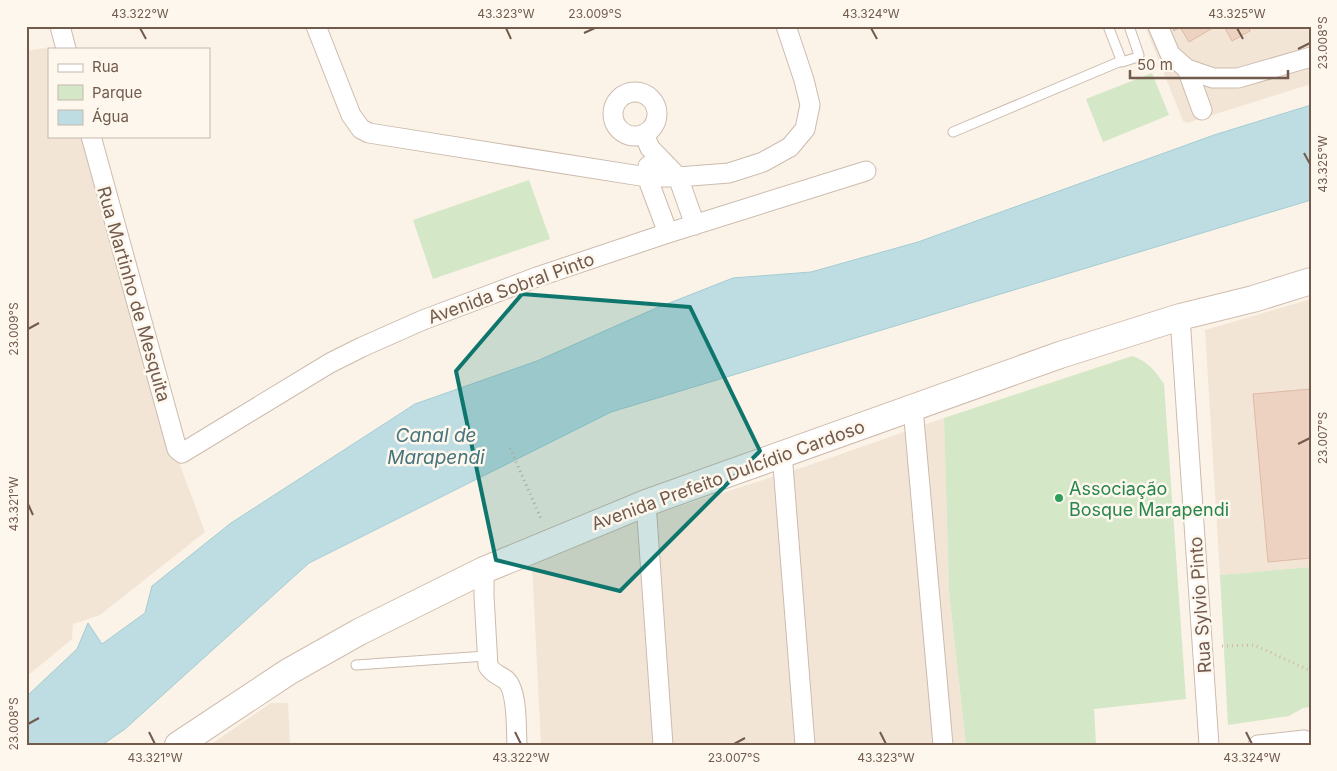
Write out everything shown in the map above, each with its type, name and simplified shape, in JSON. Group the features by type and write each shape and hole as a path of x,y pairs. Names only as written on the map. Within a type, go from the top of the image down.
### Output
{"street":[{"path":"60,26 66,48"},
{"path":"316,26 351,115 361,129 369,133 647,177 678,177 729,173 763,162 790,147 805,129 810,105 804,80 786,26"},
{"path":"1158,26 1170,54 1187,69 1213,78 1238,78 1311,57"},
{"path":"1187,69 1202,110"},
{"name":"Rua Martinho de Mesquita","path":"91,138 179,452"},
{"path":"668,233 647,177 647,141 678,177 695,224"},
{"name":"Avenida Sobral Pinto","path":"179,452 186,452 301,380 362,347 423,320 537,277 695,224 866,171"},
{"name":"Avenida Prefeito Dulcídio Cardoso","path":"178,745 288,672 359,632 484,570 646,503 1060,355 1180,316 1253,299 1311,281"},
{"name":"Rua Sylvio Pinto","path":"1180,316 1209,745"},
{"path":"913,408 943,745"},
{"path":"782,454 805,745"},
{"path":"646,503 663,745"},
{"path":"484,570 486,656 488,666 493,673 506,680 512,689 517,745"},
{"path":"1258,745 1304,740"}],"lane":[{"path":"1108,26 1121,61"},
{"path":"953,132 1121,61 1138,57 1139,55 1129,26"},
{"path":"356,665 486,656"}],"path":[{"path":"510,448 551,542"},
{"path":"1203,647 1254,645 1311,671"}],"highlighted area":[{"path":"522,294 690,307 760,451 620,591 496,560 456,371"}],"shaded area":[{"path":"1145,26 1311,26 1311,84 1187,123 1183,121"},
{"path":"48,49 48,138 82,138 178,460 205,532 100,615 73,624 72,639 26,677 26,51"},
{"path":"1311,299 1311,567 1220,575 1205,330"},
{"path":"944,418 949,592 966,745 541,745 532,564 662,512 804,467"},
{"path":"271,703 288,703 290,745 210,745"}],"green space":[{"path":"1152,73 1169,115 1103,142 1086,99"},
{"path":"529,180 550,239 433,279 413,220"},
{"name":"Associação Bosque Marapendi","path":"1132,356 1147,364 1164,384 1186,699 1094,709 1096,745 966,745 949,592 944,418"},
{"path":"1311,567 1311,707 1303,708 1289,716 1228,725 1220,575"}],"water":[{"name":"Canal de Marapendi","path":"1311,105 1311,200 611,412 309,563 125,729 102,745 26,745 26,697 77,649 88,623 102,644 145,613 152,586 231,523 415,404 537,361 654,309 733,278 811,272 918,242 1214,135"}],"building":[{"path":"1172,26 1216,26 1189,42 1180,27 1174,31"},
{"path":"1224,26 1248,26 1250,31 1232,41"},
{"path":"1311,389 1311,558 1268,562 1253,394"}],"place":[{"name":"Associação Bosque Marapendi","path":"1059,498"}]}
